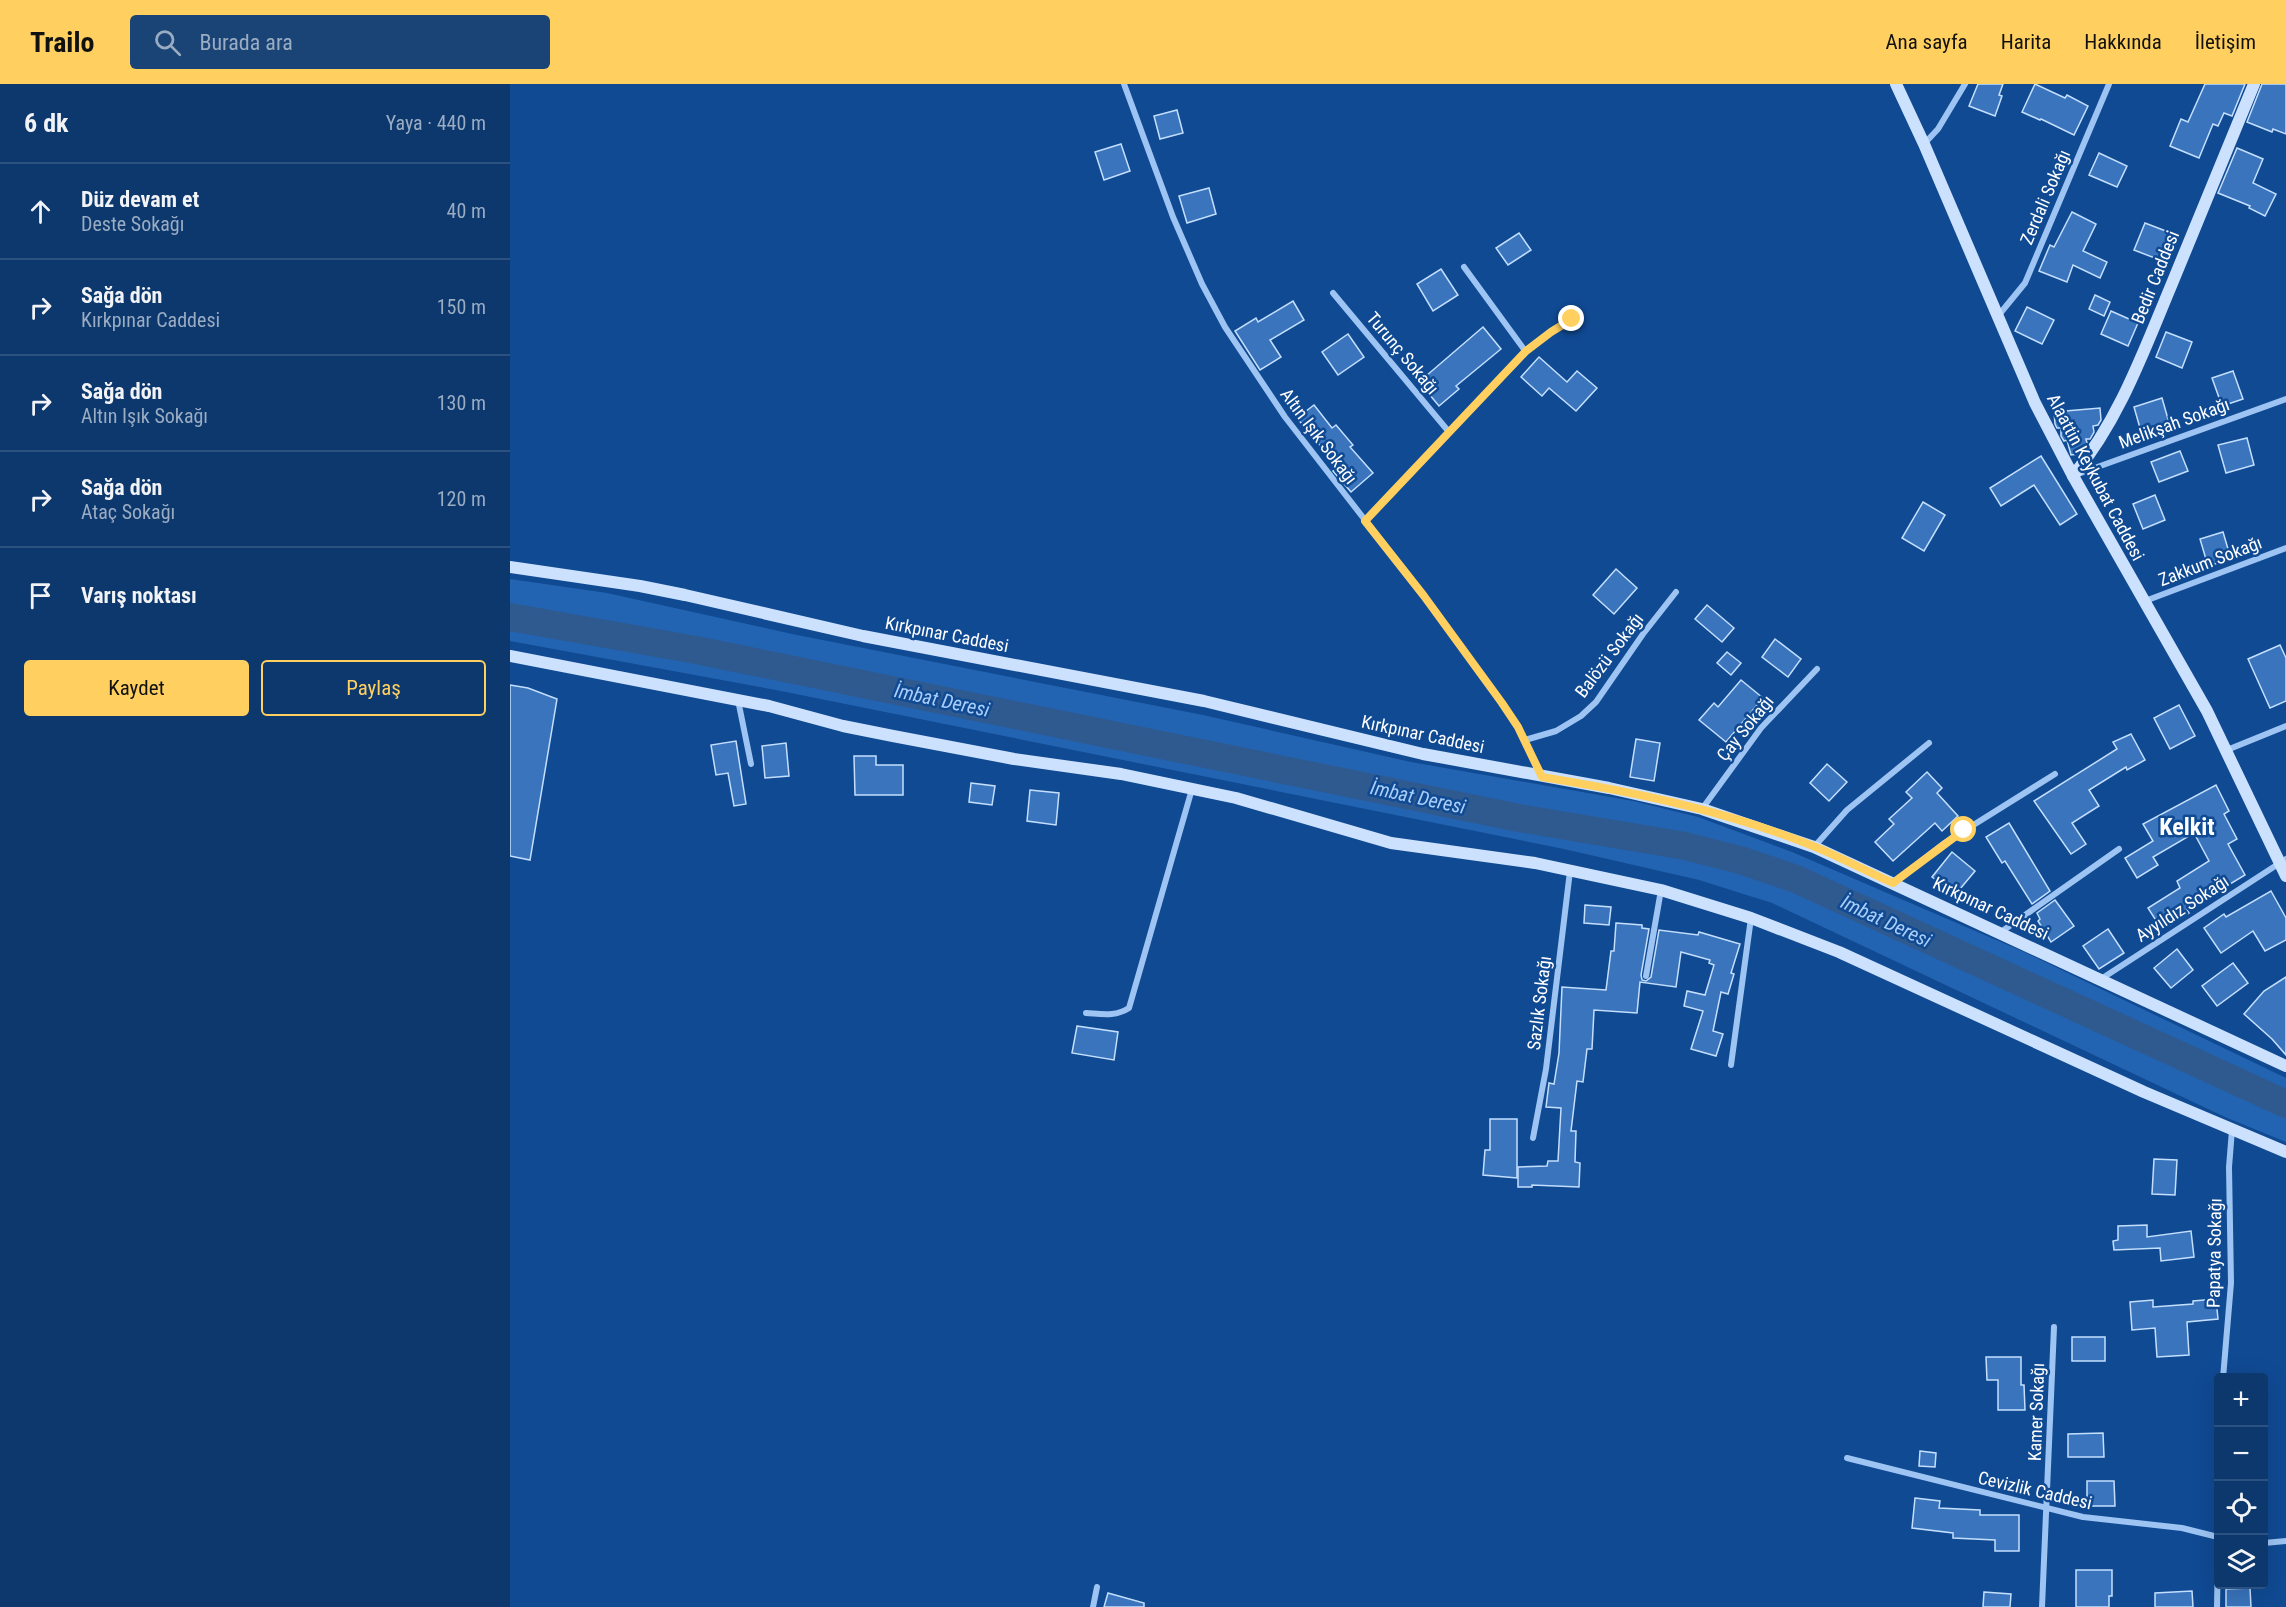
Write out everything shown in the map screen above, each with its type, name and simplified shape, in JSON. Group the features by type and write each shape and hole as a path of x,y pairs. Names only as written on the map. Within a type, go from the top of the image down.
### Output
{"street":[{"name":"Altın Işık Sokağı","path":"1124,84 1173,217 1202,284 1225,327 1285,417 1424,596 1502,703 1525,740 1542,777"},
{"name":"Alaattin Keykubat Caddesi","path":"1896,84 2035,403 2073,476 2227,750 2283,861 2286,876"},
{"path":"1924,144 1944,120 1965,84"},
{"name":"Zerdali Sokağı","path":"1998,316 2025,283 2109,84"},
{"name":"Bedir Caddesi","path":"2073,476 2106,432 2137,369 2254,84"},
{"path":"1464,267 1526,351"},
{"name":"Turunç Sokağı","path":"1333,293 1449,432"},
{"path":"1365,521 1526,351 1572,319"},
{"name":"Melikşah Sokağı","path":"2073,476 2286,399"},
{"name":"Zakkum Sokağı","path":"2144,602 2286,548"},
{"name":"Kırkpınar Caddesi","path":"510,567 685,595 863,636 1204,701 1423,754 1609,788 1702,809 1814,847 2286,1066"},
{"name":"Balözü Sokağı","path":"1525,740 1556,731 1581,716 1596,702 1676,592"},
{"path":"510,657 738,700 893,736 1014,759 1121,774 1236,798 1391,843 1535,863 1661,890 1751,918 1839,952 2144,1092 2286,1152"},
{"name":"Çay Sokağı","path":"1702,809 1761,728 1817,669"},
{"path":"738,700 751,764"},
{"path":"2227,750 2286,726"},
{"path":"1814,847 1847,810 1929,743"},
{"path":"1893,883 1950,839 2055,774"},
{"path":"1086,1013 1110,1015 1121,1013 1129,1008 1192,789"},
{"path":"2001,932 2119,849"},
{"name":"Ayyıldız Sokağı","path":"2101,980 2283,861"},
{"name":"Sazlık Sokağı","path":"1533,1138 1546,1070 1570,871"},
{"path":"1646,976 1661,890"},
{"path":"1731,1065 1751,918"},
{"name":"Papatya Sokağı","path":"2223,1373 2231,1283 2229,1167 2232,1129"},
{"name":"Kamer Sokağı","path":"2042,1607 2054,1327"},
{"name":"Cevizlik Caddesi","path":"1846,1458 1976,1492 2047,1507 2083,1518 2182,1528 2214,1536"},
{"path":"2268,1543 2286,1541"},
{"path":"1093,1607 1097,1587"},
{"path":"2217,1589 2217,1607"}],"shaded area":[{"path":"510,579 607,593 792,634 1203,715 1411,762 1633,801 1698,817 1792,852 2024,952 2286,1078 2286,1142 2225,1117 1772,903 1699,880 1564,849 776,690 510,641"}],"building":[{"path":"1978,84 2003,84 1999,95 2002,96 1995,116 1969,106"},
{"path":"2035,84 2065,98 2067,95 2088,106 2074,135 2022,112"},
{"path":"2205,84 2245,84 2232,116 2224,113 2218,126 2213,124 2199,158 2170,146 2181,119 2188,122"},
{"path":"2262,84 2286,84 2286,134 2273,129 2272,132 2247,122"},
{"path":"1177,110 1183,133 1160,139 1154,116"},
{"path":"1121,144 1130,171 1104,180 1095,152"},
{"path":"2237,148 2263,159 2253,183 2276,194 2265,216 2249,208 2250,206 2218,193"},
{"path":"2099,153 2127,166 2117,187 2089,175"},
{"path":"1209,188 1216,214 1187,223 1179,196"},
{"path":"2072,212 2096,224 2083,251 2107,262 2100,278 2073,265 2067,282 2039,271 2050,245 2054,247"},
{"path":"2145,223 2171,233 2160,260 2134,250"},
{"path":"1519,233 1531,250 1508,265 1496,248"},
{"path":"1441,269 1458,295 1433,311 1417,284"},
{"path":"2095,295 2110,302 2104,316 2089,309"},
{"path":"1293,301 1304,320 1270,340 1281,357 1260,370 1235,331 1256,318 1258,322"},
{"path":"2027,307 2054,320 2042,344 2015,331"},
{"path":"2111,311 2138,323 2128,346 2101,334"},
{"path":"1483,327 1501,349 1456,386 1459,389 1439,406 1419,382"},
{"path":"2166,332 2192,342 2182,368 2156,357"},
{"path":"1348,334 1364,357 1338,375 1322,352"},
{"path":"1539,357 1567,382 1577,371 1597,388 1576,411 1549,388 1542,396 1521,377"},
{"path":"2233,371 2243,399 2222,406 2212,378"},
{"path":"2162,398 2170,426 2142,435 2134,407"},
{"path":"1314,405 1332,428 1336,425 1353,445 1350,447 1373,473 1351,492 1333,471 1338,467 1297,418"},
{"path":"2100,408 2101,420 2098,425 2093,426 2094,432 2090,439 2086,439 2087,443 2079,454 2071,455 2067,440 2064,441 2061,436 2061,428 2057,428 2055,424 2054,412"},
{"path":"2247,438 2254,465 2226,473 2218,445"},
{"path":"2180,451 2188,471 2159,482 2151,462"},
{"path":"2041,456 2077,514 2060,525 2034,485 2001,506 1990,488"},
{"path":"2155,495 2165,520 2143,529 2133,504"},
{"path":"1923,502 1945,515 1924,551 1902,538"},
{"path":"2223,532 2231,559 2208,566 2200,539"},
{"path":"1616,569 1637,588 1614,614 1593,595"},
{"path":"1707,605 1734,628 1722,642 1695,619"},
{"path":"1775,639 1801,659 1788,677 1762,657"},
{"path":"2280,645 2286,658 2286,701 2270,708 2248,659"},
{"path":"1727,652 1741,663 1731,675 1717,663"},
{"path":"1741,680 1763,698 1726,742 1699,720 1714,703 1718,707"},
{"path":"510,685 528,688 557,699 530,860 510,856"},
{"path":"2179,705 2195,736 2170,749 2154,718"},
{"path":"2131,734 2145,760 2127,770 2126,767 2089,790 2099,806 2072,823 2086,844 2071,854 2034,801 2117,749 2113,742"},
{"path":"1636,739 1660,743 1654,781 1630,777"},
{"path":"736,741 746,804 734,806 728,773 716,775 711,745"},
{"path":"786,743 789,776 765,778 762,746"},
{"path":"854,756 876,756 876,765 903,765 903,795 855,795"},
{"path":"1827,764 1847,782 1829,801 1810,783"},
{"path":"1927,772 1942,788 1937,793 1958,816 1942,831 1935,823 1893,861 1875,842 1894,824 1889,819 1912,798 1906,792"},
{"path":"971,783 995,786 992,805 969,802"},
{"path":"2216,785 2229,811 2224,814 2237,839 2228,844 2245,875 2187,910 2189,913 2162,930 2148,908 2180,888 2177,881 2209,861 2194,833 2153,857 2158,865 2137,878 2125,858 2153,841 2143,824"},
{"path":"1030,790 1059,793 1056,825 1027,821"},
{"path":"2009,823 2050,891 2032,904 2005,861 2002,863 1986,837"},
{"path":"1952,852 1975,871 1955,895 1932,877"},
{"path":"2271,891 2286,918 2286,940 2265,951 2253,931 2221,953 2204,928 2224,914 2226,917"},
{"path":"2055,900 2074,926 2051,942 2038,921 2040,919 2037,913"},
{"path":"1585,905 1611,907 1609,925 1584,923"},
{"path":"1616,923 1642,925 1642,928 1649,929 1641,975 1642,980 1646,981 1651,977 1659,930 1698,935 1699,932 1740,944 1731,973 1734,974 1728,994 1721,992 1713,1031 1723,1034 1716,1056 1691,1049 1703,1011 1684,1006 1687,991 1705,995 1714,965 1709,963 1710,960 1681,952 1676,987 1640,982 1637,1013 1594,1010 1592,1049 1587,1049 1583,1082 1577,1081 1571,1131 1576,1131 1575,1162 1580,1163 1579,1187 1532,1185 1532,1187 1518,1187 1518,1167 1547,1166 1548,1161 1558,1161 1561,1108 1546,1107 1549,1083 1554,1084 1559,1053 1562,987 1606,990 1611,951 1614,951"},
{"path":"2108,929 2124,953 2099,969 2083,946"},
{"path":"2177,949 2193,970 2171,988 2154,968"},
{"path":"2233,963 2248,983 2217,1006 2202,986"},
{"path":"2286,977 2286,1055 2244,1014 2264,991"},
{"path":"1077,1026 1118,1032 1114,1060 1072,1053"},
{"path":"1490,1119 1517,1119 1517,1178 1483,1175 1485,1150 1490,1150"},
{"path":"2154,1159 2177,1160 2175,1195 2152,1194"},
{"path":"2147,1225 2147,1237 2191,1231 2194,1257 2161,1261 2160,1248 2114,1250 2113,1241 2118,1240 2118,1226"},
{"path":"2216,1299 2218,1319 2187,1322 2189,1355 2157,1357 2155,1328 2132,1330 2130,1302 2153,1300 2153,1307 2193,1304 2193,1301"},
{"path":"2072,1337 2105,1337 2105,1361 2072,1361"},
{"path":"1986,1357 2021,1357 2021,1385 2024,1385 2025,1410 1998,1410 1998,1380 1987,1380"},
{"path":"2103,1433 2104,1457 2068,1457 2068,1434"},
{"path":"1920,1451 1936,1453 1935,1467 1919,1466"},
{"path":"2087,1481 2114,1481 2115,1506 2087,1506"},
{"path":"1915,1498 1940,1501 1939,1508 1980,1510 1980,1515 2019,1515 2019,1551 1995,1551 1995,1540 1953,1538 1953,1533 1912,1528"},
{"path":"2076,1570 2112,1570 2112,1596 2109,1596 2109,1607 2076,1607"},
{"path":"2226,1589 2250,1589 2251,1607 2226,1607"},
{"path":"2192,1591 2193,1607 2155,1607 2155,1593"},
{"path":"1984,1592 2011,1594 2010,1607 1983,1607"},
{"path":"1108,1593 1144,1603 1144,1607 1104,1607"}],"waterway":[{"name":"İmbat Deresi","path":"510,617 696,650 1519,818 1685,846 1740,860 1796,879 2286,1104"}],"district":[{"name":"Kelkit","path":"2187,827"}],"route":[{"path":"1572,319 1526,351 1365,521 1424,596 1502,703 1518,727 1542,777 1609,788 1702,809 1814,847 1893,883 1964,830"}]}
